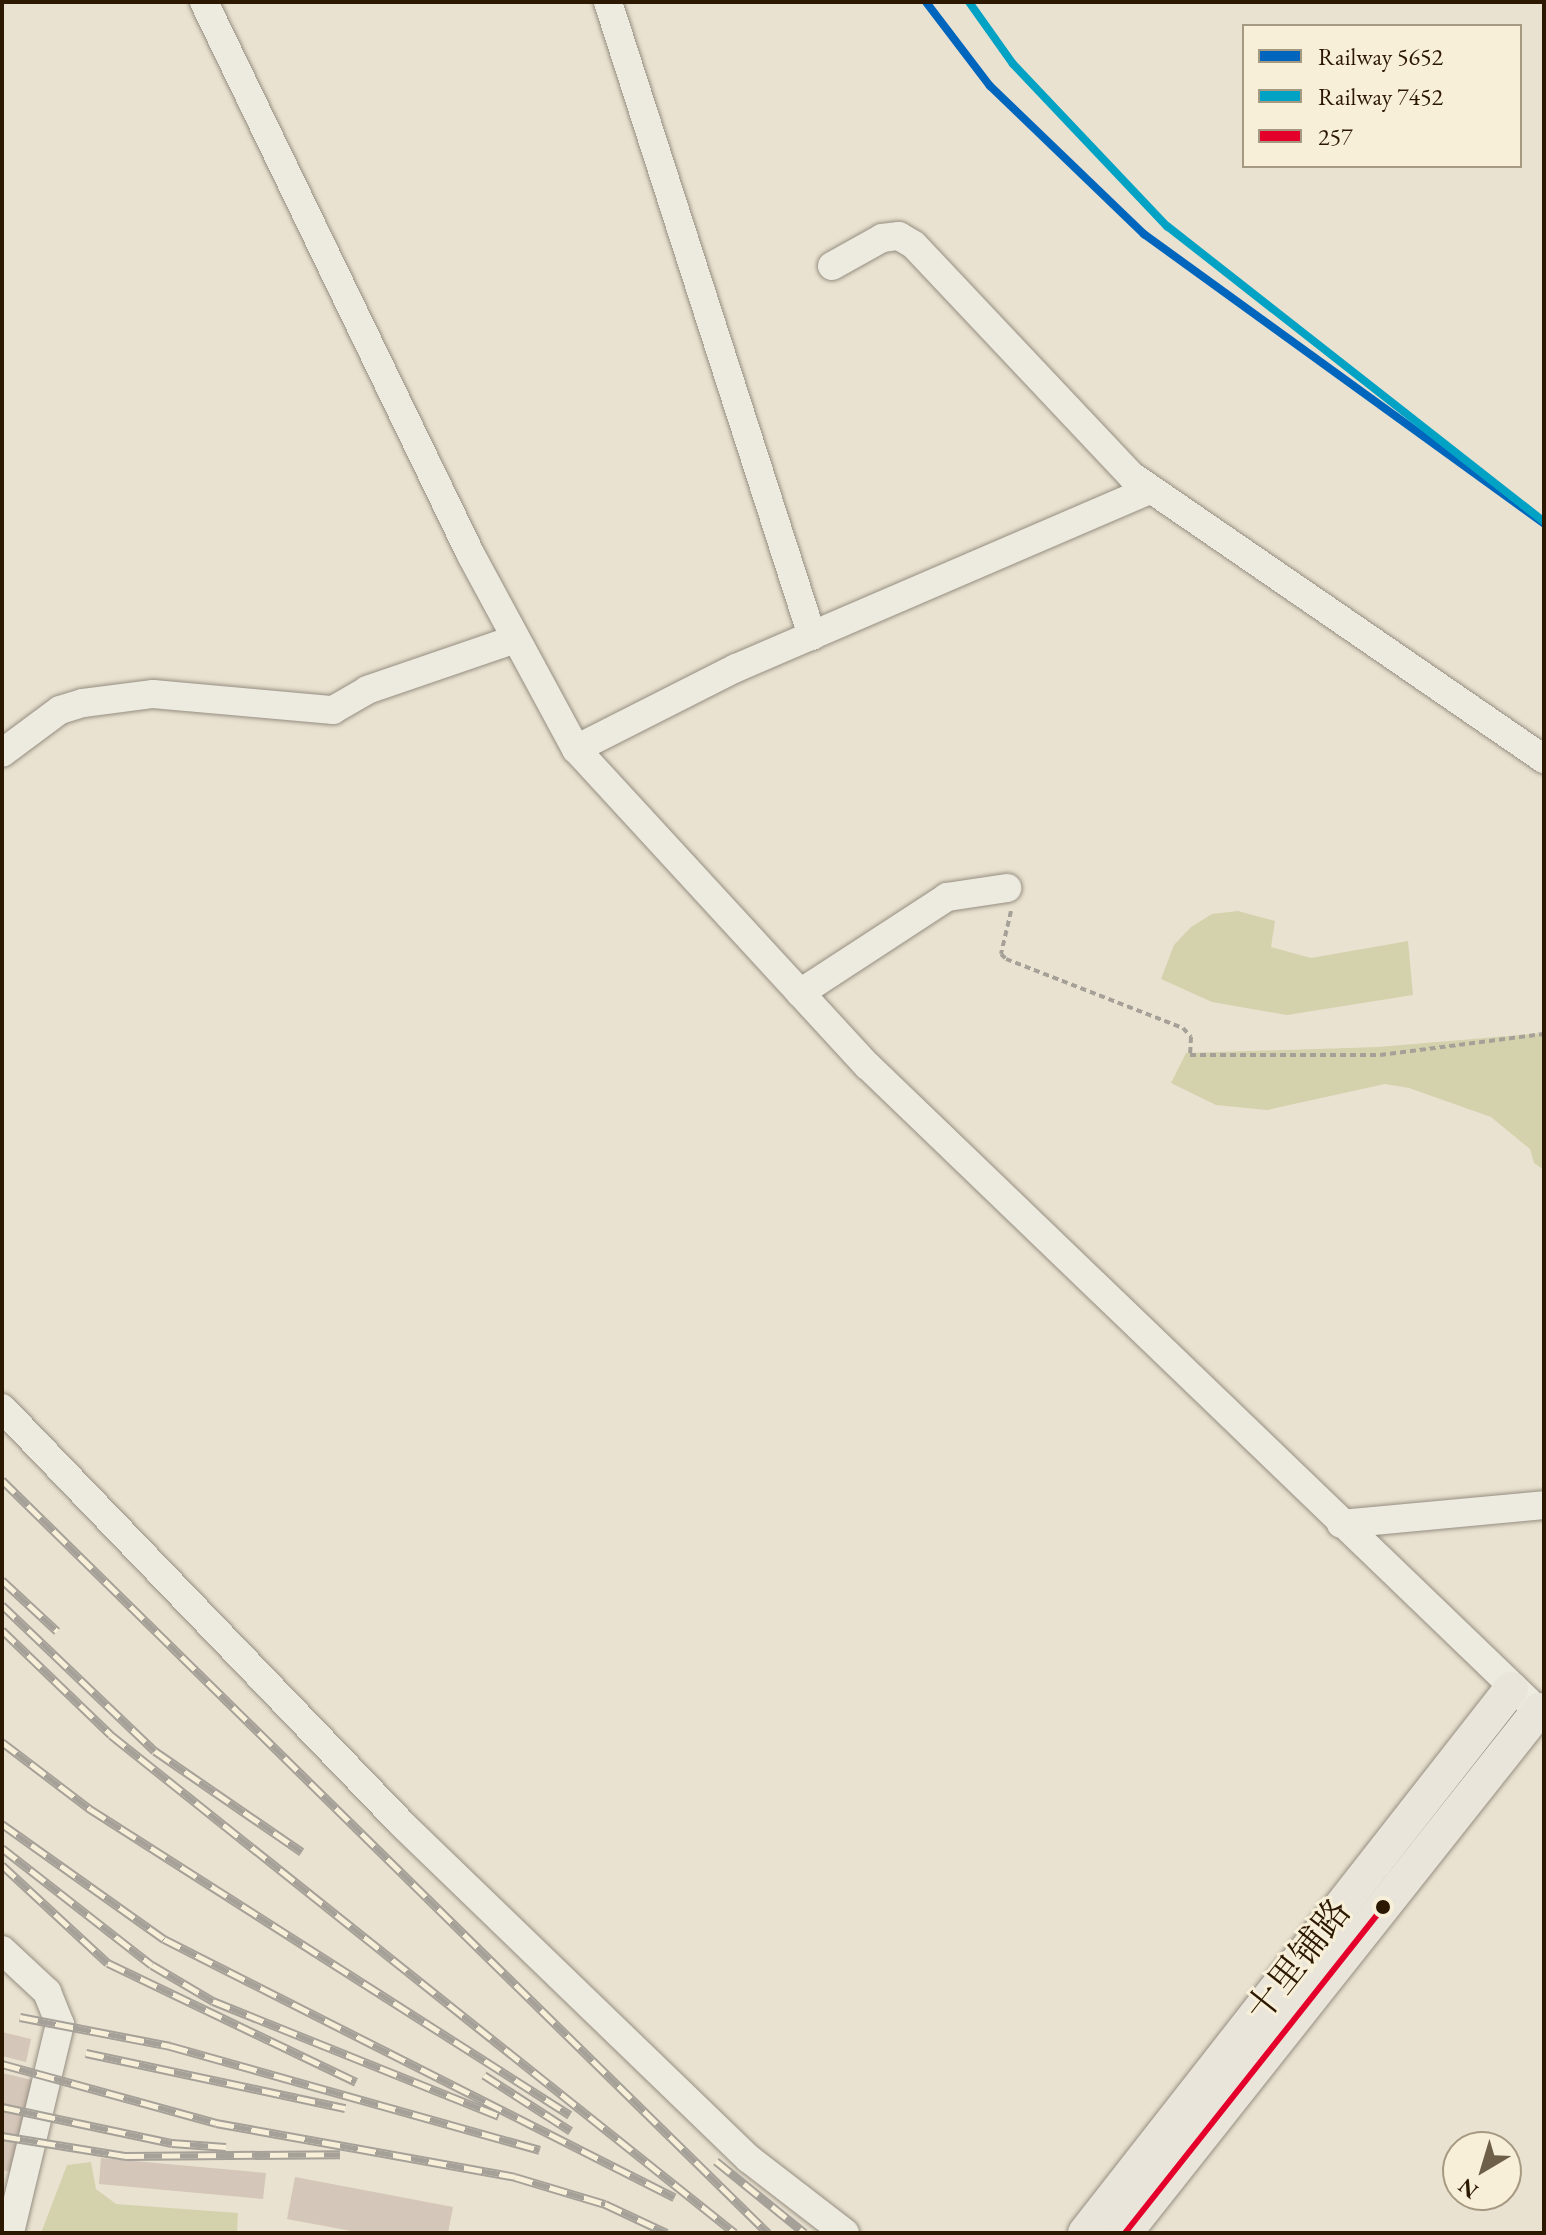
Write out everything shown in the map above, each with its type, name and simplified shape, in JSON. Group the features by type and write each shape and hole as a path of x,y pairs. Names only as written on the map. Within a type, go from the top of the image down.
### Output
{"main road":[{"name":"十里铺路","path":"1085,2233 1511,1689"},
{"name":"十里铺路","path":"1125,2233 1539,1710"},
{"path":"1313,1940 1340,1961"}],"street":[{"path":"204,2 516,639 576,749 800,993 1511,1689 1539,1710"},
{"path":"608,2 812,636"},
{"path":"832,266 882,238 899,236 914,245 1150,490 1544,759"},
{"path":"576,749 812,636 1150,490"},
{"path":"2,753 60,710 83,703 153,694 333,710 367,690 516,639"},
{"path":"800,993 947,897 1007,888"},
{"path":"2,1408 426,1848 749,2159 845,2233"},
{"path":"1341,1524 1544,1505"},
{"path":"2,1950 47,1992 60,2024 10,2233"}],"path":[{"path":"1007,888 1013,923 1001,954 1006,959 1183,1028 1191,1037 1190,1055 1380,1055 1544,1034"}],"shaded area":[{"path":"1238,911 1275,921 1271,947 1311,958 1408,941 1413,995 1287,1015 1212,1002 1161,979 1174,945 1191,927 1212,914"},
{"path":"1544,1033 1544,1170 1534,1163 1530,1149 1491,1117 1409,1088 1385,1084 1267,1110 1216,1105 1171,1083 1186,1053 1378,1047"},
{"path":"91,2162 96,2189 116,2204 238,2213 237,2233 41,2233 67,2165"}],"building":[{"path":"2,2032 31,2039 26,2062 2,2056"},
{"path":"2,2073 36,2081 16,2173 2,2170"},
{"path":"101,2158 266,2173 263,2199 99,2184"},
{"path":"295,2177 453,2207 448,2233 362,2233 287,2219"}],"railway":[{"path":"2,1480 768,2233"},
{"path":"2,1580 57,1631"},
{"path":"2,1605 155,1751 302,1852"},
{"path":"2,1630 111,1735 735,2233"},
{"path":"2,1742 90,1809 570,2115"},
{"path":"2,1824 164,1939 674,2197"},
{"path":"2,1848 152,1965 213,2001 499,2116"},
{"path":"2,1865 108,1963 356,2082"},
{"path":"20,2017 170,2046 540,2150"},
{"path":"86,2053 345,2108"},
{"path":"2,2064 216,2123 515,2177 605,2204 667,2233"},
{"path":"484,2075 571,2131"},
{"path":"2,2107 172,2143 226,2147"},
{"path":"2,2136 126,2156 340,2154"},
{"path":"716,2161 805,2233"}],"rail line":[{"name":"5652","path":"926,2 990,86 1144,234 1544,524"},
{"name":"7452","path":"969,2 1013,64 1167,226 1544,522"}],"transit line":[{"name":"257","path":"1125,2233 1383,1907"}]}
